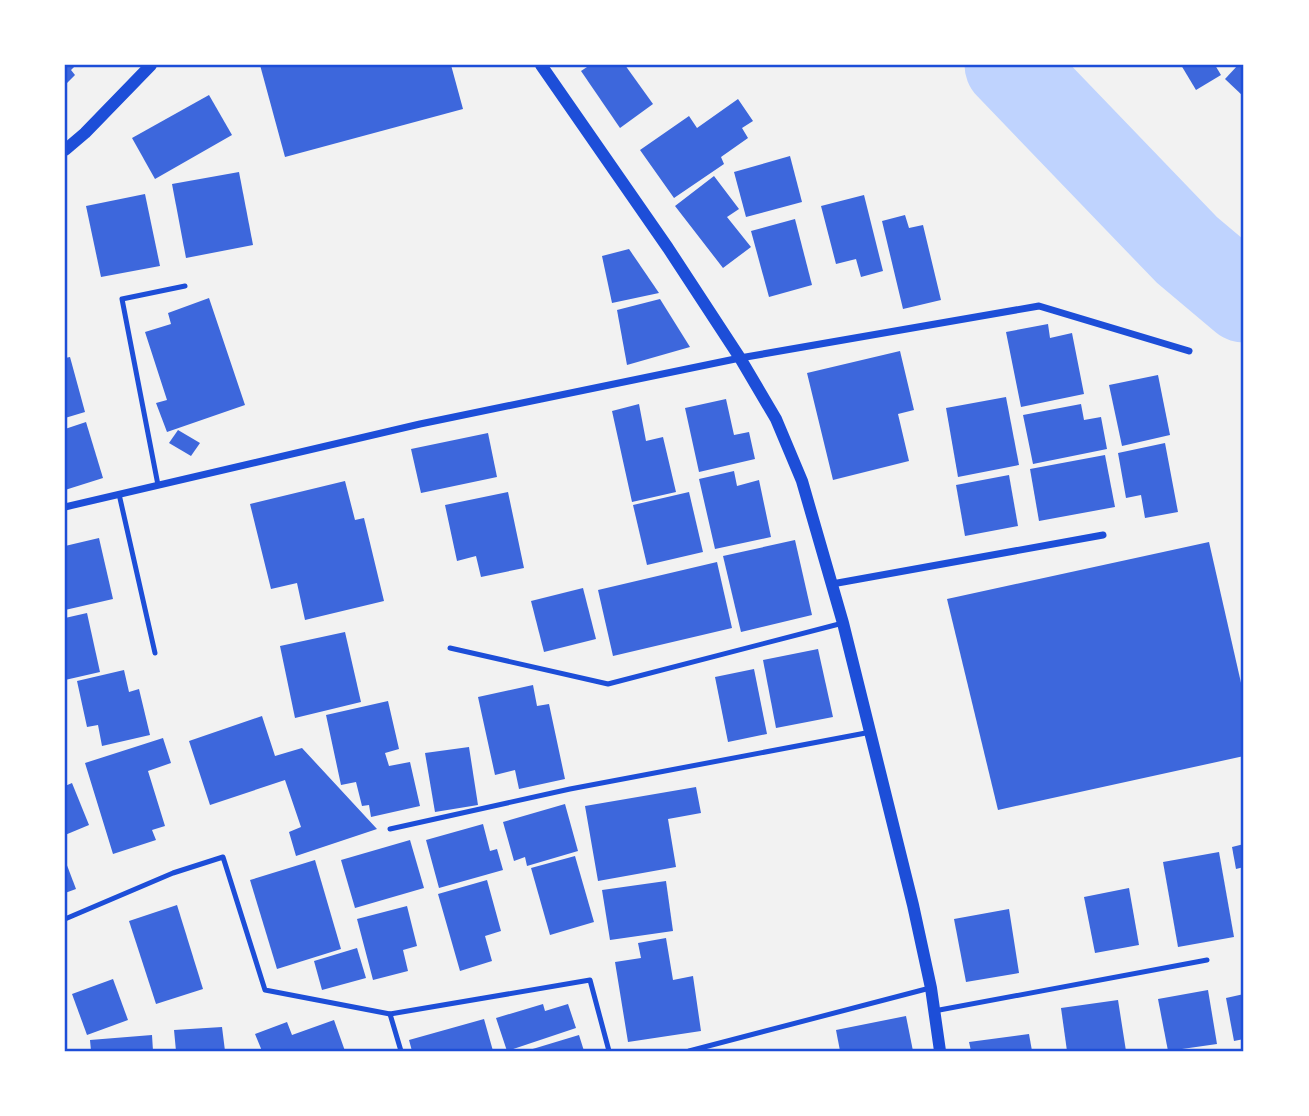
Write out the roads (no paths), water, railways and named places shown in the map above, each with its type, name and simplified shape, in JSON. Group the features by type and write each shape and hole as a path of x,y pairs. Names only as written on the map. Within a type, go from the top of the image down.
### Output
{"street":[{"path":"65,150 151,65"},
{"path":"541,65 668,248 740,358 776,419 802,481 843,622 913,905 931,988 940,1051"},
{"path":"65,507 421,424 740,358 1040,306 1189,351"},
{"path":"832,584 1102,535"}],"lane":[{"path":"159,485 122,299 185,286"},
{"path":"119,494 155,653"},
{"path":"450,648 608,684 843,622"},
{"path":"390,830 570,789 871,732"},
{"path":"65,919 173,873 223,857 265,990 390,1014 590,980 609,1051"},
{"path":"934,1011 1208,960"},
{"path":"689,1051 931,988"},
{"path":"390,1014 401,1051"}],"waterway":[{"path":"1009,65 1187,250 1244,298"}]}
